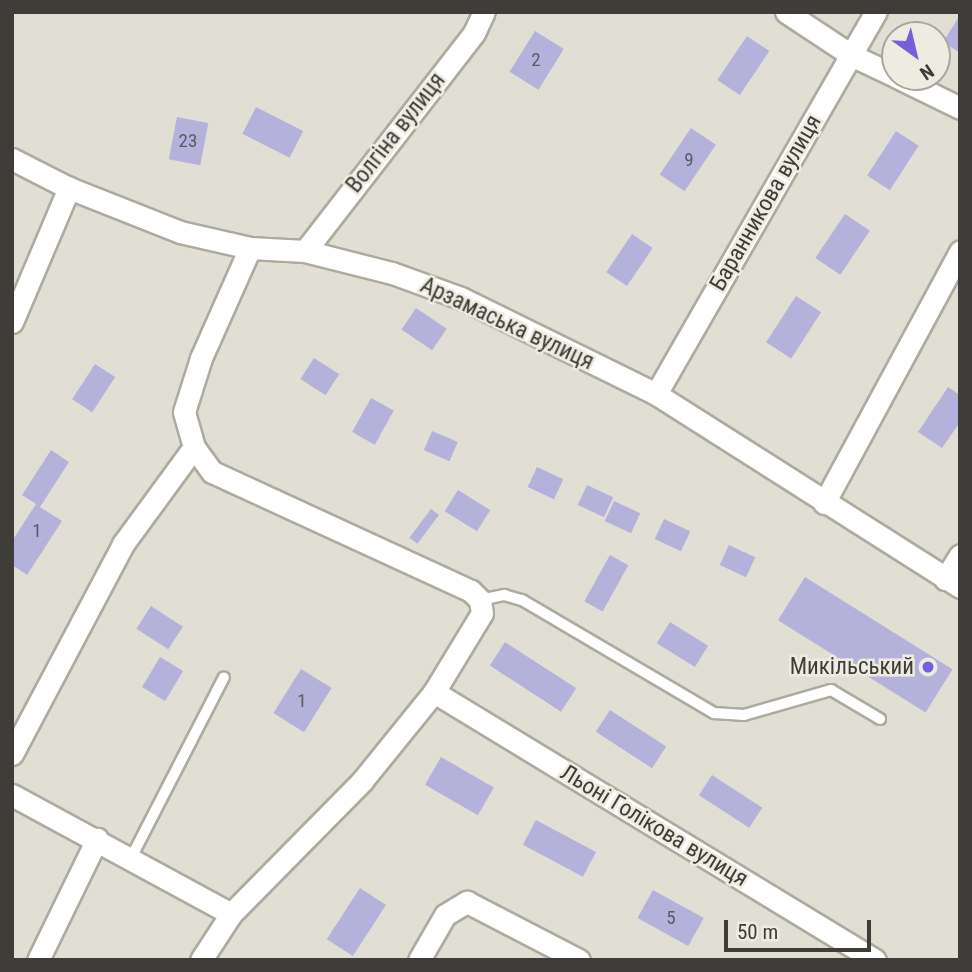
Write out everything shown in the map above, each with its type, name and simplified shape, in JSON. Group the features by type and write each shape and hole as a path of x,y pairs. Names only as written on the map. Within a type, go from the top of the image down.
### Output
{"street":[{"name":"Волгіна вулиця","path":"305,251 474,33 484,12"},
{"path":"786,12 851,55 881,70"},
{"name":"Баранникова вулиця","path":"656,394 876,12"},
{"path":"925,91 960,108"},
{"name":"Арзамаська вулиця","path":"12,159 69,188 180,232 250,248 305,251 392,273 461,298 656,394 952,583"},
{"path":"12,322 69,188"},
{"path":"201,960 231,914 362,781 434,692 480,610 471,591 212,472 194,447 184,412 201,358 250,248"},
{"path":"824,503 960,251"},
{"path":"12,754 122,544 194,447"},
{"path":"952,583 960,555"},
{"name":"Льоні Голікова вулиця","path":"434,692 875,960"},
{"path":"12,795 231,914"},
{"path":"38,960 97,839"},
{"path":"419,960 445,915 458,904 478,904 579,960"}],"lane":[{"path":"480,610 504,595 522,600 714,713 744,715 831,690 880,719"},
{"path":"131,858 224,677"}],"building":[{"path":"960,15 960,53 951,47 951,29"},
{"path":"535,31 564,49 538,90 510,72"},
{"path":"747,36 769,51 740,95 717,80"},
{"path":"256,107 303,131 290,158 242,134"},
{"path":"177,117 208,123 200,165 169,159"},
{"path":"691,128 716,145 685,191 660,174"},
{"path":"896,131 919,146 890,190 867,175"},
{"path":"845,214 870,231 840,275 815,258"},
{"path":"632,234 653,248 627,286 606,272"},
{"path":"796,296 821,312 791,358 766,342"},
{"path":"416,308 447,329 432,350 401,330"},
{"path":"314,358 339,374 326,395 300,379"},
{"path":"95,364 115,377 92,412 72,399"},
{"path":"948,387 960,395 960,422 942,448 918,432"},
{"path":"371,398 394,411 375,445 352,432"},
{"path":"432,431 458,442 450,461 424,450"},
{"path":"51,450 69,462 40,507 62,521 27,575 12,565 12,541 36,504 22,495"},
{"path":"537,467 563,479 554,499 528,487"},
{"path":"587,485 613,497 604,517 578,505"},
{"path":"458,490 490,510 477,531 445,511"},
{"path":"614,501 640,513 631,533 605,521"},
{"path":"431,509 439,515 417,544 409,538"},
{"path":"664,519 690,531 681,551 655,539"},
{"path":"729,545 755,557 746,577 720,565"},
{"path":"610,555 628,565 603,612 584,601"},
{"path":"805,577 953,669 926,712 778,620"},
{"path":"151,606 183,627 168,649 136,629"},
{"path":"670,622 708,646 695,667 657,643"},
{"path":"505,642 576,688 561,712 490,665"},
{"path":"160,657 183,671 165,701 142,687"},
{"path":"301,669 332,688 304,732 273,713"},
{"path":"610,710 666,746 652,768 596,732"},
{"path":"441,757 494,788 478,815 425,785"},
{"path":"712,775 762,808 749,828 699,795"},
{"path":"536,820 596,852 583,877 523,845"},
{"path":"360,888 386,905 353,956 327,939"},
{"path":"653,890 704,918 688,946 637,918"}],"place":[{"name":"Микільський","path":"928,667"}]}
